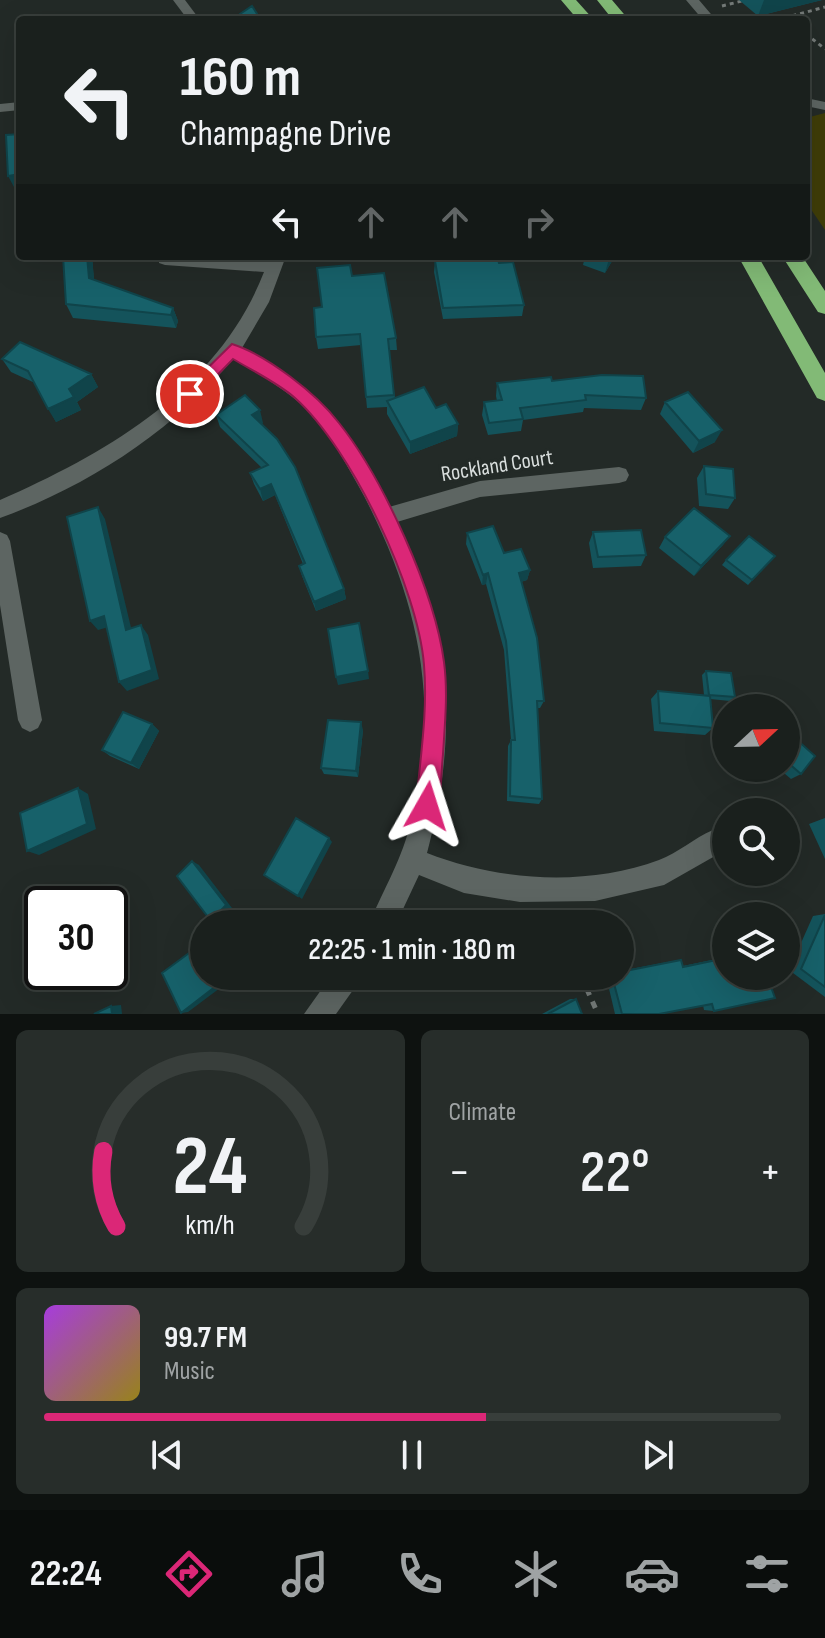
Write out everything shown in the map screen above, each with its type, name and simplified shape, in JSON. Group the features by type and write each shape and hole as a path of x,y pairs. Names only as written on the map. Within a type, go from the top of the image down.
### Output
{"highway":[{"path":"568,0 582,16"},
{"path":"604,0 618,16"},
{"path":"750,260 825,392"},
{"path":"795,260 825,307"}],"street":[{"path":"692,0 706,16"},
{"path":"0,509 81,472 133,438 207,379 232,350 265,297 276,262 202,260"},
{"path":"232,350 300,392 333,427 384,517 425,616 434,663 436,713 427,806 412,859 388,910"},
{"name":"Rockland Court","path":"384,517 480,489 619,475"},
{"path":"0,541 30,720"},
{"path":"412,859 464,880 520,889 595,888 664,872 712,844"},
{"path":"318,1014 338,990"}],"path":[{"path":"722,6 746,0"},
{"path":"796,16 825,7"},
{"path":"587,990 598,1014"}],"shaded area":[{"path":"825,113 825,230 810,208 810,117"}],"building":[{"path":"252,6 258,16 241,16"},
{"path":"16,134 16,175 8,176 6,135"},
{"path":"63,260 87,260 89,278 173,308 171,315 66,304"},
{"path":"435,261 513,262 524,305 443,308"},
{"path":"350,265 352,276 384,273 396,338 388,339 394,395 366,397 360,334 316,337 314,308 322,307 317,268"},
{"path":"20,342 91,374 69,389 74,397 48,409 28,371 2,359"},
{"path":"602,375 643,376 646,398 585,395 586,400 520,408 523,419 489,423 484,402 502,400 497,383"},
{"path":"424,387 436,408 446,404 458,424 410,442 387,401"},
{"path":"688,392 722,430 699,441 665,402"},
{"path":"245,395 260,410 252,415 277,439 295,467 344,589 314,602 299,566 305,563 271,484 260,489 250,473 268,465 216,415"},
{"path":"704,466 733,469 735,498 706,494"},
{"path":"98,507 126,630 141,625 152,670 119,682 104,616 90,621 67,517"},
{"path":"694,508 730,536 701,566 665,537"},
{"path":"493,526 504,553 521,549 530,570 519,573 537,638 544,701 537,701 542,799 510,796 511,740 515,740 506,641 488,573 483,575 467,533"},
{"path":"641,530 646,555 598,557 593,532"},
{"path":"749,536 775,556 752,580 726,560"},
{"path":"359,623 368,671 336,677 328,629"},
{"path":"706,671 731,673 734,694 709,695"},
{"path":"658,691 710,696 712,728 660,723"},
{"path":"123,712 152,724 131,763 102,750"},
{"path":"328,720 361,722 356,771 321,768"},
{"path":"800,743 815,756 800,773"},
{"path":"78,788 87,824 27,851 20,813"},
{"path":"296,818 329,838 298,896 264,875"},
{"path":"192,861 226,905 221,910 203,910 177,876"},
{"path":"825,915 825,987 801,969"},
{"path":"190,952 190,990 211,990 181,1013 162,973"},
{"path":"681,960 683,967 712,961 712,990 772,990 775,998 714,1011 712,1004 659,1014 622,1014 616,990 634,990 634,969"},
{"path":"576,999 582,1014 548,1014"},
{"path":"111,1006 112,1014 94,1014"}],"route":[{"path":"190,394 232,350 300,392 333,427 357,465 395,540 425,616 434,663 436,713 427,806"}]}
